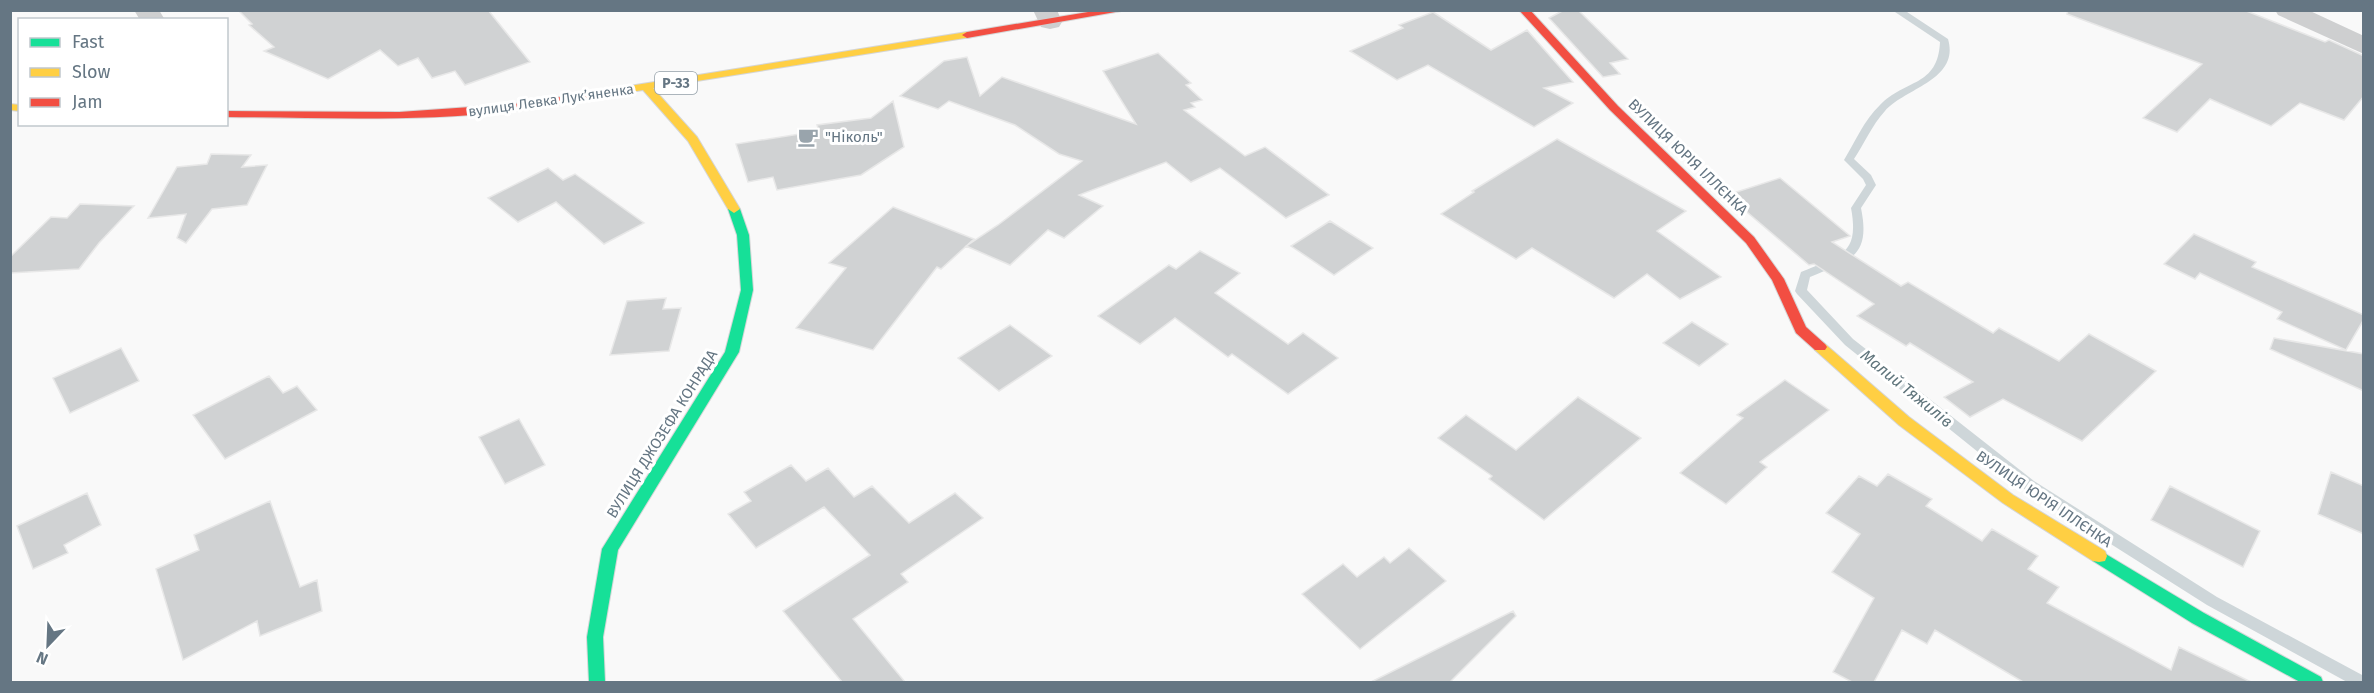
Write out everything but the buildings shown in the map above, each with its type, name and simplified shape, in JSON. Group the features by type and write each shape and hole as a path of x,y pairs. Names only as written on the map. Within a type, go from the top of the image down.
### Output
{"street":[{"name":"вулиця Левка Лукʼяненка","path":"228,114 344,117 457,113 526,106 1048,16 1122,10"},
{"name":"ВУЛИЦЯ ЮРІЯ ІЛЛЄНКА","path":"1524,10 1614,108 1750,240 1778,279 1801,330 1904,421 2018,505 2198,618 2315,682"},
{"path":"2287,10 2364,46"},
{"name":"ВУЛИЦЯ ДЖОЗЕФА КОНРАДА","path":"597,682 595,636 610,549 732,352 747,290 743,235 738,216 693,139 646,87"}],"waterway":[{"name":"Малий Тяжилів","path":"1896,10 1945,41 1944,56 1940,67 1933,75 1891,99 1869,127 1849,160 1867,177 1871,185 1856,208 1859,224 1856,246 1841,259 1805,275 1801,291 1849,342 2029,485 2212,601 2360,682"}],"traffic: fast":[{"path":"597,682 595,637 610,549 732,352 747,290 743,235 734,209"},
{"path":"2099,556 2198,618 2315,682"}],"traffic: slow":[{"path":"598,94 967,35"},
{"path":"646,87 693,139 734,209"},
{"path":"10,107 18,108"},
{"path":"1820,347 1904,421 2008,499 2099,556"}],"traffic: jam":[{"path":"967,35 1122,10"},
{"path":"1524,10 1614,108 1750,240 1778,279 1801,330 1820,347"},
{"path":"228,114 399,115 515,107 598,94"}],"place":[{"name":"\"Ніколь\"","path":"808,137"}]}
